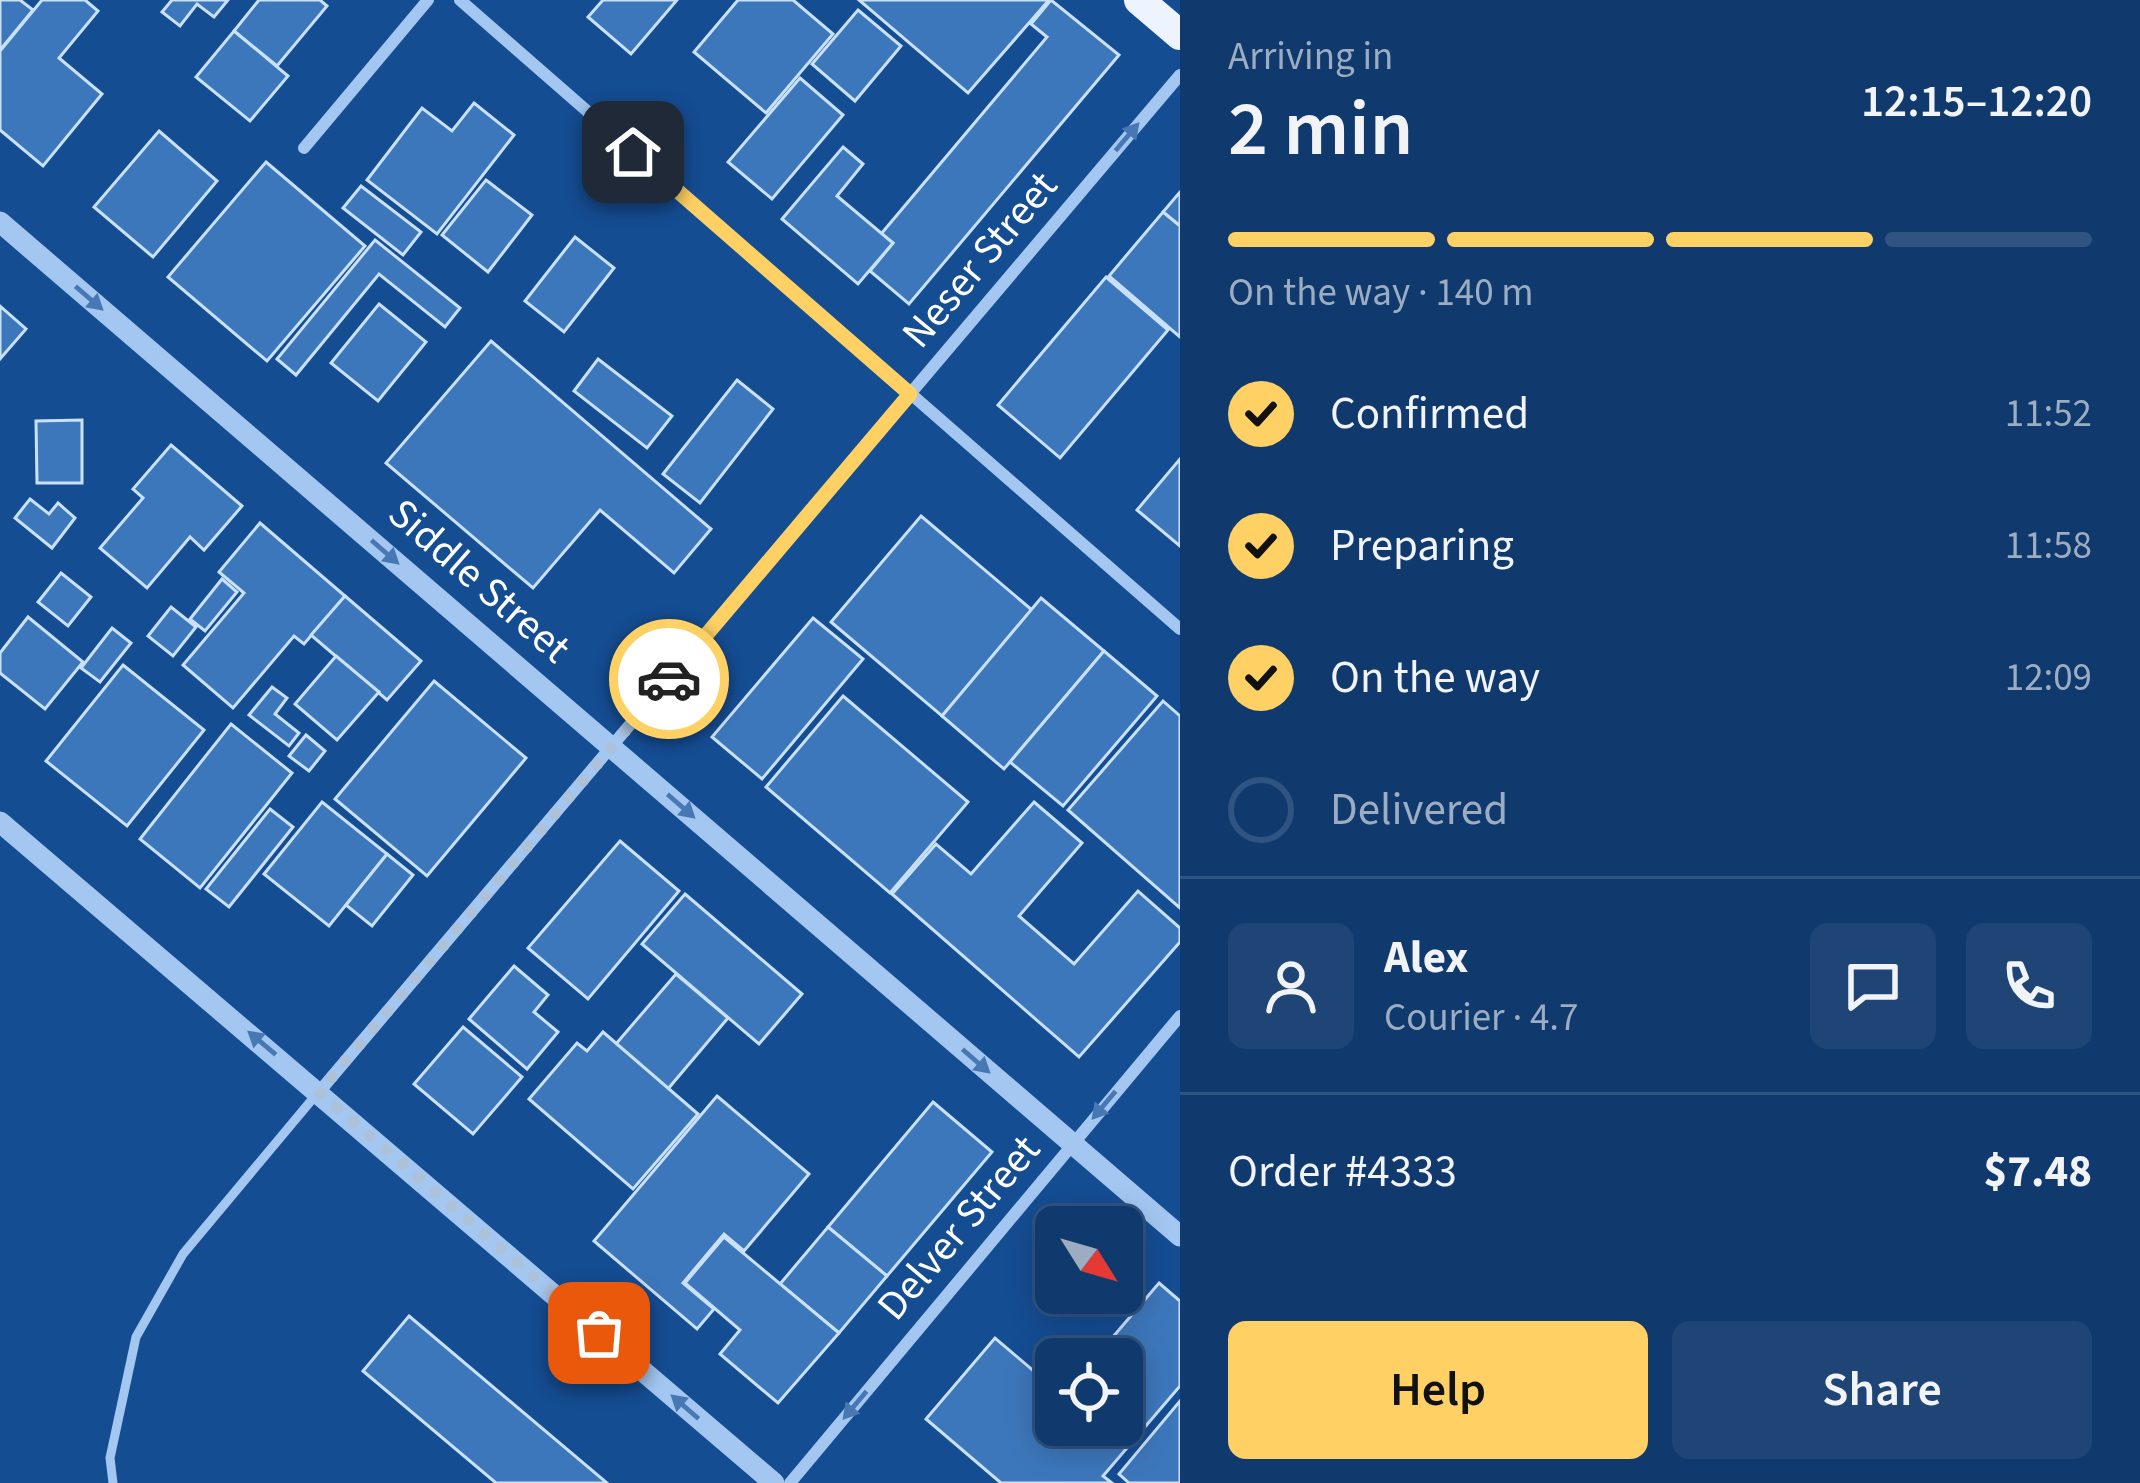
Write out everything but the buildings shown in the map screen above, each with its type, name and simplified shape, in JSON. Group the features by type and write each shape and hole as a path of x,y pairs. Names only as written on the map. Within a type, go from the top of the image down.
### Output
{"main road":[{"path":"1139,0 1180,34"}],"street":[{"path":"304,148 428,0"},
{"path":"460,0 1180,629"},
{"name":"Neser Street","path":"319,1092 1180,75"},
{"name":"Siddle Street","path":"0,222 1180,1236"},
{"path":"0,822 774,1483"},
{"name":"Delver Street","path":"790,1483 1180,1016"}],"lane":[{"path":"113,1483 110,1458 136,1337 184,1254 319,1092"}],"way so far":[{"path":"599,1333 319,1092 669,679"}],"route":[{"path":"633,152 910,394 669,679"}]}
